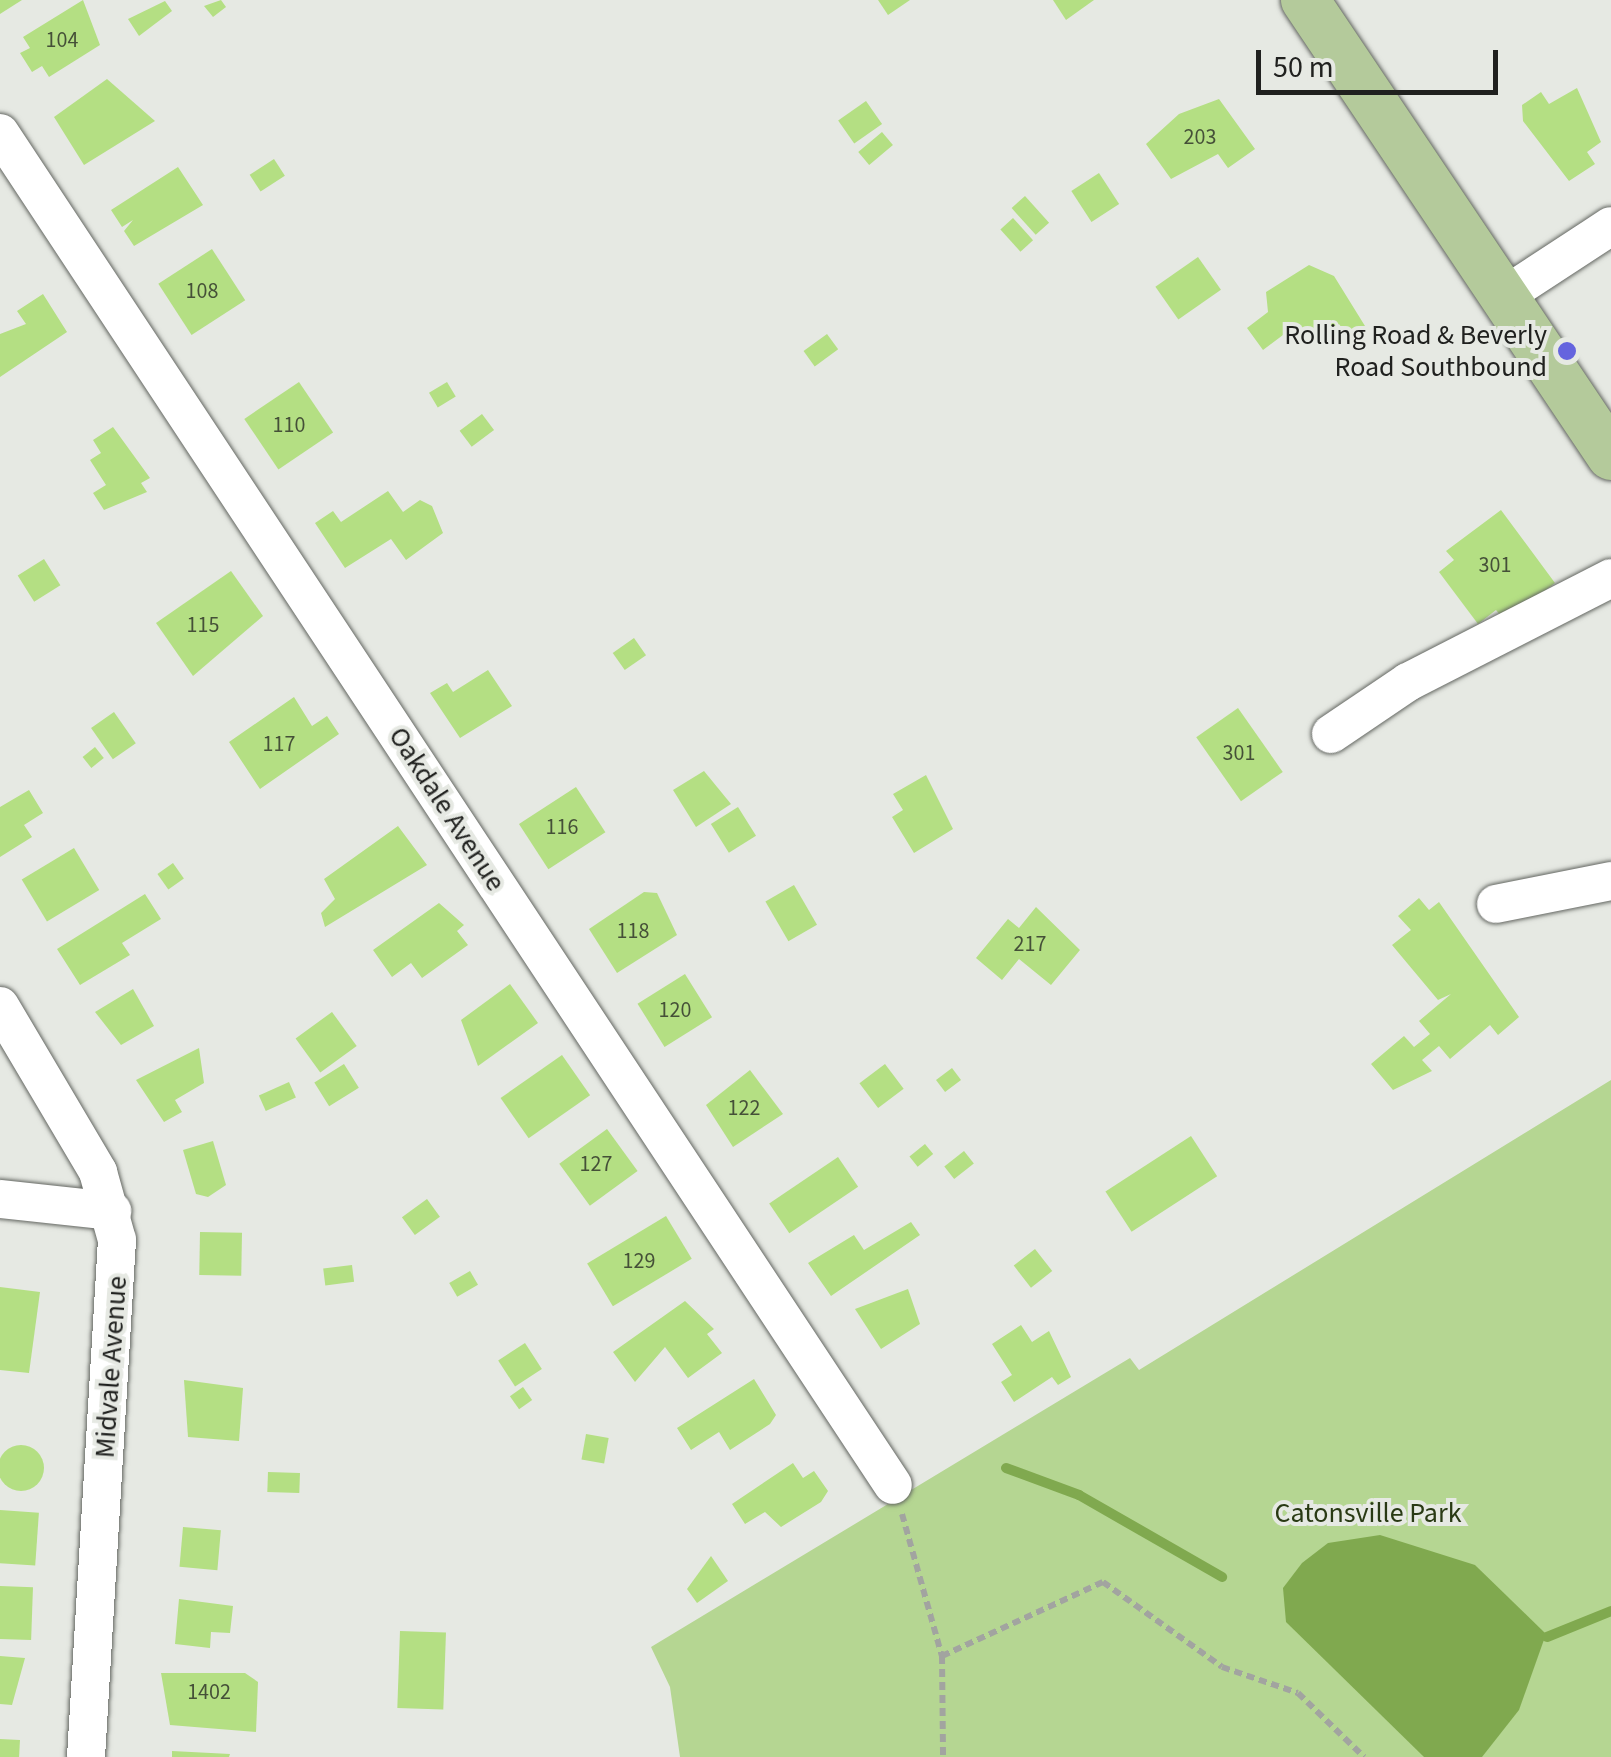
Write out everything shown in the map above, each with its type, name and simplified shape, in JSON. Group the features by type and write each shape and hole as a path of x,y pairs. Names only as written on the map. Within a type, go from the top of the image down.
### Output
{"main road":[{"path":"1305,0 1501,298 1611,456"}],"street":[{"name":"Oakdale Avenue","path":"0,133 893,1485"},
{"path":"1501,298 1611,226"},
{"path":"1331,734 1408,682 1611,578"},
{"path":"1496,904 1530,890 1611,881"},
{"name":"Midvale Avenue","path":"0,1006 81,1138 112,1211 118,1273 86,1757"},
{"path":"0,1199 112,1211"}],"path":[{"path":"893,1485 942,1656 943,1757"},
{"path":"942,1656 1103,1582 1192,1650 1298,1692 1364,1757"}],"green space":[{"name":"Catonsville Park","path":"1611,1080 1611,1757 680,1757 670,1687 651,1647 1130,1358 1139,1370"}],"shaded area":[{"path":"1380,1535 1475,1565 1546,1634 1519,1710 1482,1757 1424,1757 1286,1622 1283,1588 1302,1563 1328,1543"}],"building":[{"path":"0,0 22,0 0,14"},
{"path":"83,0 100,45 49,77 42,66 32,72 20,53 30,48 23,37"},
{"path":"221,0 226,7 213,17 204,6"},
{"path":"878,0 910,0 888,15"},
{"path":"1053,0 1094,0 1066,20"},
{"path":"165,1 172,11 139,36 128,19"},
{"path":"107,79 155,121 84,165 54,117"},
{"path":"1577,88 1601,142 1587,152 1595,164 1569,181 1523,121 1522,105 1541,92 1549,104"},
{"path":"1219,99 1255,149 1228,168 1218,154 1171,179 1146,144 1179,114"},
{"path":"866,101 882,124 854,143 838,121"},
{"path":"882,132 893,145 869,165 858,152"},
{"path":"274,159 285,176 261,192 250,175"},
{"path":"178,167 203,205 134,246 124,231 133,220 122,227 111,210"},
{"path":"1099,173 1119,204 1091,222 1071,191"},
{"path":"1025,196 1049,223 1036,235 1012,208"},
{"path":"1013,218 1033,240 1020,252 1000,229"},
{"path":"212,249 245,300 192,335 158,284"},
{"path":"1198,257 1221,290 1178,320 1155,287"},
{"path":"1309,265 1334,276 1365,326 1349,338 1339,324 1308,347 1302,339 1291,347 1283,335 1263,350 1247,328 1268,312 1266,292"},
{"path":"43,294 67,332 0,377 0,334 26,324 17,311"},
{"path":"827,334 838,349 815,366 804,351"},
{"path":"299,382 333,433 278,469 244,419"},
{"path":"447,382 456,397 438,407 429,393"},
{"path":"482,414 494,430 472,447 460,431"},
{"path":"113,427 150,478 141,483 147,492 104,510 93,493 106,485 90,460 101,453 93,440"},
{"path":"388,491 403,512 420,500 432,506 443,533 406,560 391,539 345,568 315,523 333,511 341,522"},
{"path":"1501,510 1555,583 1505,621 1496,610 1478,624 1439,572 1454,560 1446,551"},
{"path":"44,559 60,585 34,602 18,575"},
{"path":"231,571 263,616 193,676 156,623"},
{"path":"634,638 646,655 625,670 613,653"},
{"path":"488,670 512,706 460,738 430,693 447,683 453,692"},
{"path":"294,697 312,726 327,716 339,734 260,789 229,742"},
{"path":"1238,708 1283,772 1241,801 1196,737"},
{"path":"114,712 136,743 113,759 91,728"},
{"path":"95,747 104,758 91,768 83,757"},
{"path":"704,771 731,804 696,827 673,790"},
{"path":"926,775 953,829 914,853 892,817 903,810 893,794"},
{"path":"576,787 605,832 548,869 519,824"},
{"path":"29,790 43,813 24,825 32,837 0,857 0,807"},
{"path":"738,807 756,836 729,853 711,824"},
{"path":"398,826 427,865 325,927 321,913 335,899 324,879"},
{"path":"74,848 99,890 47,921 22,879"},
{"path":"173,863 184,879 168,889 157,874"},
{"path":"794,885 817,925 788,941 765,902"},
{"path":"644,892 657,893 677,935 617,973 589,929"},
{"path":"145,894 161,919 122,943 130,955 80,985 57,949"},
{"path":"1419,898 1429,910 1439,902 1519,1017 1498,1035 1490,1025 1450,1059 1439,1046 1422,1060 1432,1071 1393,1090 1371,1064 1404,1036 1414,1047 1430,1034 1419,1021 1451,994 1438,1000 1392,945 1411,930 1398,916"},
{"path":"439,903 464,925 457,931 468,945 422,978 411,963 392,977 373,950"},
{"path":"1036,907 1080,950 1051,985 1019,959 1002,980 976,958 1008,919 1019,928"},
{"path":"685,974 712,1017 665,1047 638,1004"},
{"path":"510,984 538,1023 478,1066 461,1020"},
{"path":"133,989 154,1026 121,1045 95,1012"},
{"path":"332,1012 357,1046 320,1072 296,1038"},
{"path":"199,1048 204,1083 175,1100 182,1112 164,1122 136,1080"},
{"path":"562,1055 590,1095 529,1138 501,1098"},
{"path":"344,1064 359,1088 329,1106 314,1083"},
{"path":"885,1064 904,1089 878,1108 859,1083"},
{"path":"952,1068 961,1080 945,1092 936,1080"},
{"path":"750,1070 783,1114 733,1147 706,1105"},
{"path":"289,1082 296,1098 266,1111 259,1095"},
{"path":"607,1129 638,1171 590,1206 559,1164"},
{"path":"1191,1136 1217,1176 1132,1232 1105,1192"},
{"path":"213,1141 226,1185 208,1197 196,1194 183,1150"},
{"path":"925,1144 933,1154 918,1167 909,1157"},
{"path":"964,1151 974,1164 954,1179 944,1166"},
{"path":"838,1157 858,1187 789,1233 769,1203"},
{"path":"427,1199 440,1217 415,1235 402,1217"},
{"path":"666,1216 692,1259 613,1306 587,1263"},
{"path":"911,1222 920,1235 831,1296 808,1263 854,1235 864,1250"},
{"path":"200,1232 242,1233 241,1276 199,1275"},
{"path":"1035,1249 1052,1271 1031,1288 1014,1266"},
{"path":"352,1265 354,1282 325,1285 323,1269"},
{"path":"470,1271 478,1285 457,1297 449,1283"},
{"path":"0,1287 40,1292 29,1373 0,1370"},
{"path":"908,1289 920,1324 881,1349 855,1309"},
{"path":"685,1301 714,1329 707,1334 722,1353 688,1378 665,1347 635,1382 613,1352"},
{"path":"1021,1325 1032,1342 1049,1331 1071,1377 1058,1385 1052,1377 1014,1402 1001,1382 1012,1375 992,1344"},
{"path":"525,1343 542,1369 515,1386 498,1360"},
{"path":"754,1379 776,1415 770,1424 730,1450 719,1432 691,1450 677,1428"},
{"path":"184,1380 243,1388 239,1441 188,1437"},
{"path":"523,1387 532,1400 519,1409 510,1396"},
{"path":"586,1434 609,1438 604,1464 581,1460"},
{"path":"21,1445 37,1452 44,1468 37,1484 21,1491 5,1484 -2,1468 5,1452"},
{"path":"793,1463 803,1478 814,1471 828,1491 821,1502 781,1527 765,1512 745,1524 732,1504"},
{"path":"268,1472 300,1473 299,1493 267,1492"},
{"path":"0,1510 39,1513 35,1566 0,1563"},
{"path":"183,1527 221,1530 217,1570 180,1567"},
{"path":"711,1556 728,1581 697,1603 687,1589"},
{"path":"0,1586 33,1587 31,1640 0,1639"},
{"path":"179,1599 233,1606 230,1633 211,1632 210,1648 175,1644"},
{"path":"400,1631 446,1633 443,1710 397,1708"},
{"path":"0,1656 25,1658 12,1705 0,1704"},
{"path":"161,1673 245,1673 258,1682 256,1732 170,1725"},
{"path":"0,1739 20,1740 19,1757 0,1757"},
{"path":"172,1751 230,1754 172,1757"}],"waterway":[{"path":"1006,1468 1079,1495 1222,1577"},
{"path":"1547,1637 1611,1611"}],"place":[{"name":"Rolling Road & Beverly Road Southbound","path":"1567,351"}]}
